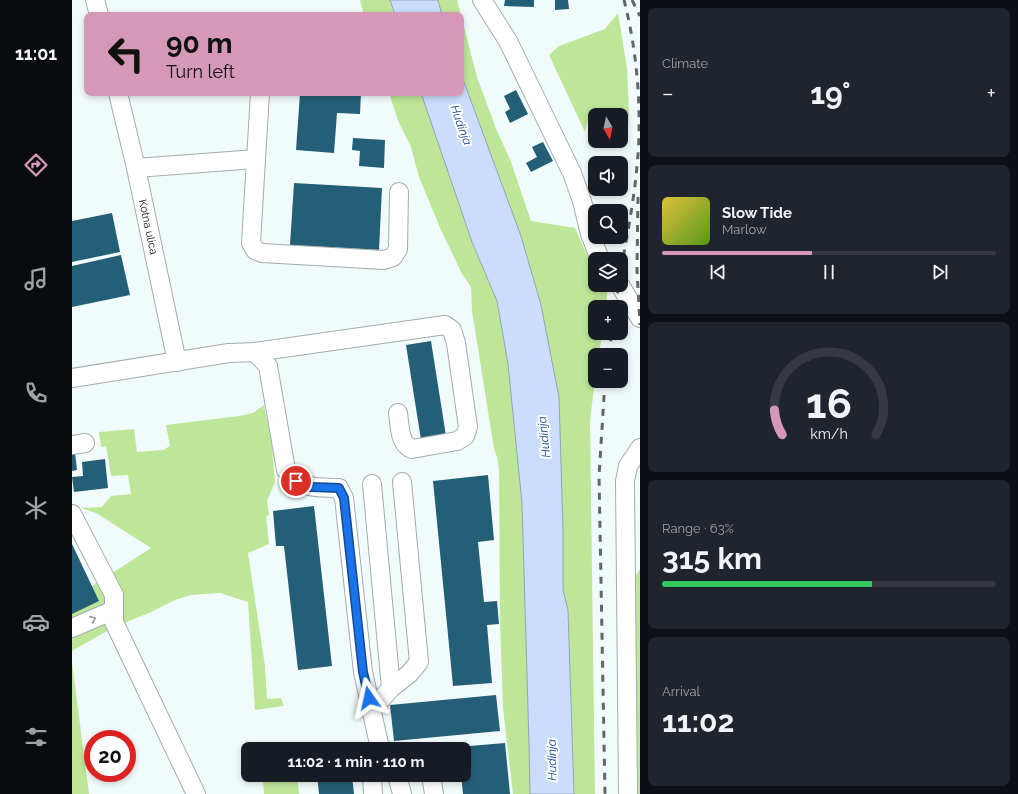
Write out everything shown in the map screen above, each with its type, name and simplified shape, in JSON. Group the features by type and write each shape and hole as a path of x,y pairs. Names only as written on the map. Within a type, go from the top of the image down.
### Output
{"street":[{"path":"95,0 98,12"},
{"path":"482,0 508,41 572,173 582,201 590,234 597,252"},
{"name":"Kotna ulica","path":"119,96 136,168 177,362"},
{"path":"260,96 251,243 255,250 262,253 384,260 393,257 398,249 399,192"},
{"path":"136,168 256,159"},
{"path":"624,292 640,318"},
{"path":"72,378 229,353 256,352 445,325 452,330 456,343 468,427 465,436 457,441 412,449 406,447 402,441 398,413"},
{"path":"256,352 268,366 286,470 296,481 311,487 339,488 344,498 363,672 379,742"},
{"path":"628,794 626,481 628,466 640,448"},
{"path":"371,711 391,688 409,674 419,662 402,482"},
{"path":"372,484 391,688"},
{"path":"72,514 114,595 114,622 196,794"},
{"path":"72,628 114,610"},
{"path":"372,782 373,794"},
{"path":"399,782 402,794"},
{"path":"432,782 434,794"}],"green space":[{"path":"360,0 390,0 393,12 363,12"},
{"path":"438,0 457,0 460,12 441,12"},
{"path":"618,13 627,68 629,112 628,126 628,108 588,108 588,119 585,132 549,55 559,46 605,29"},
{"path":"464,27 477,77 497,131 510,159 531,221 575,228 588,257 588,292 607,292 607,300 588,300 588,340 601,340 600,348 588,348 588,388 594,388 590,421 595,794 574,794 568,610 563,590 559,397 541,305 521,236 464,82"},
{"path":"390,96 422,96 472,243 497,301 508,364 522,503 530,794 513,794 503,708 500,621 499,469 494,449 472,311 471,287 462,274 441,230 419,177 411,147 399,123"},
{"path":"264,405 272,446 275,482 267,501 269,515 266,516 269,544 248,553 265,666 267,699 281,698 284,706 255,710 248,602 220,593 191,595 175,600 149,613 114,627 72,651 72,599 151,548 96,513 81,508 102,507 111,496 131,494 128,475 111,476 106,446 101,447 99,432 134,429 137,452 163,450 170,446 166,425 239,416 253,413"},
{"path":"640,569 640,794 638,794 635,576"},
{"path":"72,662 84,755 84,782 87,782 89,794 72,794"},
{"path":"263,782 298,782 299,794 264,794"}],"water":[{"path":"390,0 438,0 441,12 394,12"},
{"name":"Hudinja","path":"464,82 521,236 541,305 559,397 563,529 563,590 568,610 574,794 530,794 522,503 508,364 497,301 472,242 422,96 464,96"}],"building":[{"path":"505,0 534,0 534,7 504,6"},
{"path":"555,0 568,0 569,9 555,10"},
{"path":"516,90 528,114 510,123 505,112 510,109 504,96"},
{"path":"300,96 361,96 360,114 337,113 334,153 296,150"},
{"path":"353,138 385,140 384,168 359,166 360,151 352,150"},
{"path":"543,142 553,161 531,172 526,163 537,157 532,147"},
{"path":"294,183 382,188 379,250 290,245"},
{"path":"112,213 120,252 72,262 72,221"},
{"path":"121,255 130,295 72,307 72,266"},
{"path":"431,341 446,436 421,440 406,345"},
{"path":"75,452 77,470 72,471 72,453"},
{"path":"105,459 108,488 74,492 72,477 83,476 82,462"},
{"path":"488,475 494,540 478,542 484,602 497,601 499,624 487,625 492,683 453,686 433,481"},
{"path":"314,506 332,666 298,670 284,546 276,546 273,511"},
{"path":"72,544 99,601 72,614"},
{"path":"496,695 500,731 394,741 390,705"},
{"path":"505,743 510,794 463,794 462,782 471,782 471,746"},
{"path":"318,782 353,782 354,794 319,794"}],"railway":[{"path":"624,0 636,66 639,100 639,134 635,185 624,252"},
{"path":"632,0 640,16"},
{"path":"638,197 637,270 640,325"},
{"path":"616,300 618,292"},
{"path":"609,348 611,340"},
{"path":"605,388 599,476 605,794"}],"route":[{"path":"296,481 311,487 339,488 344,498 363,672 369,698"}]}
